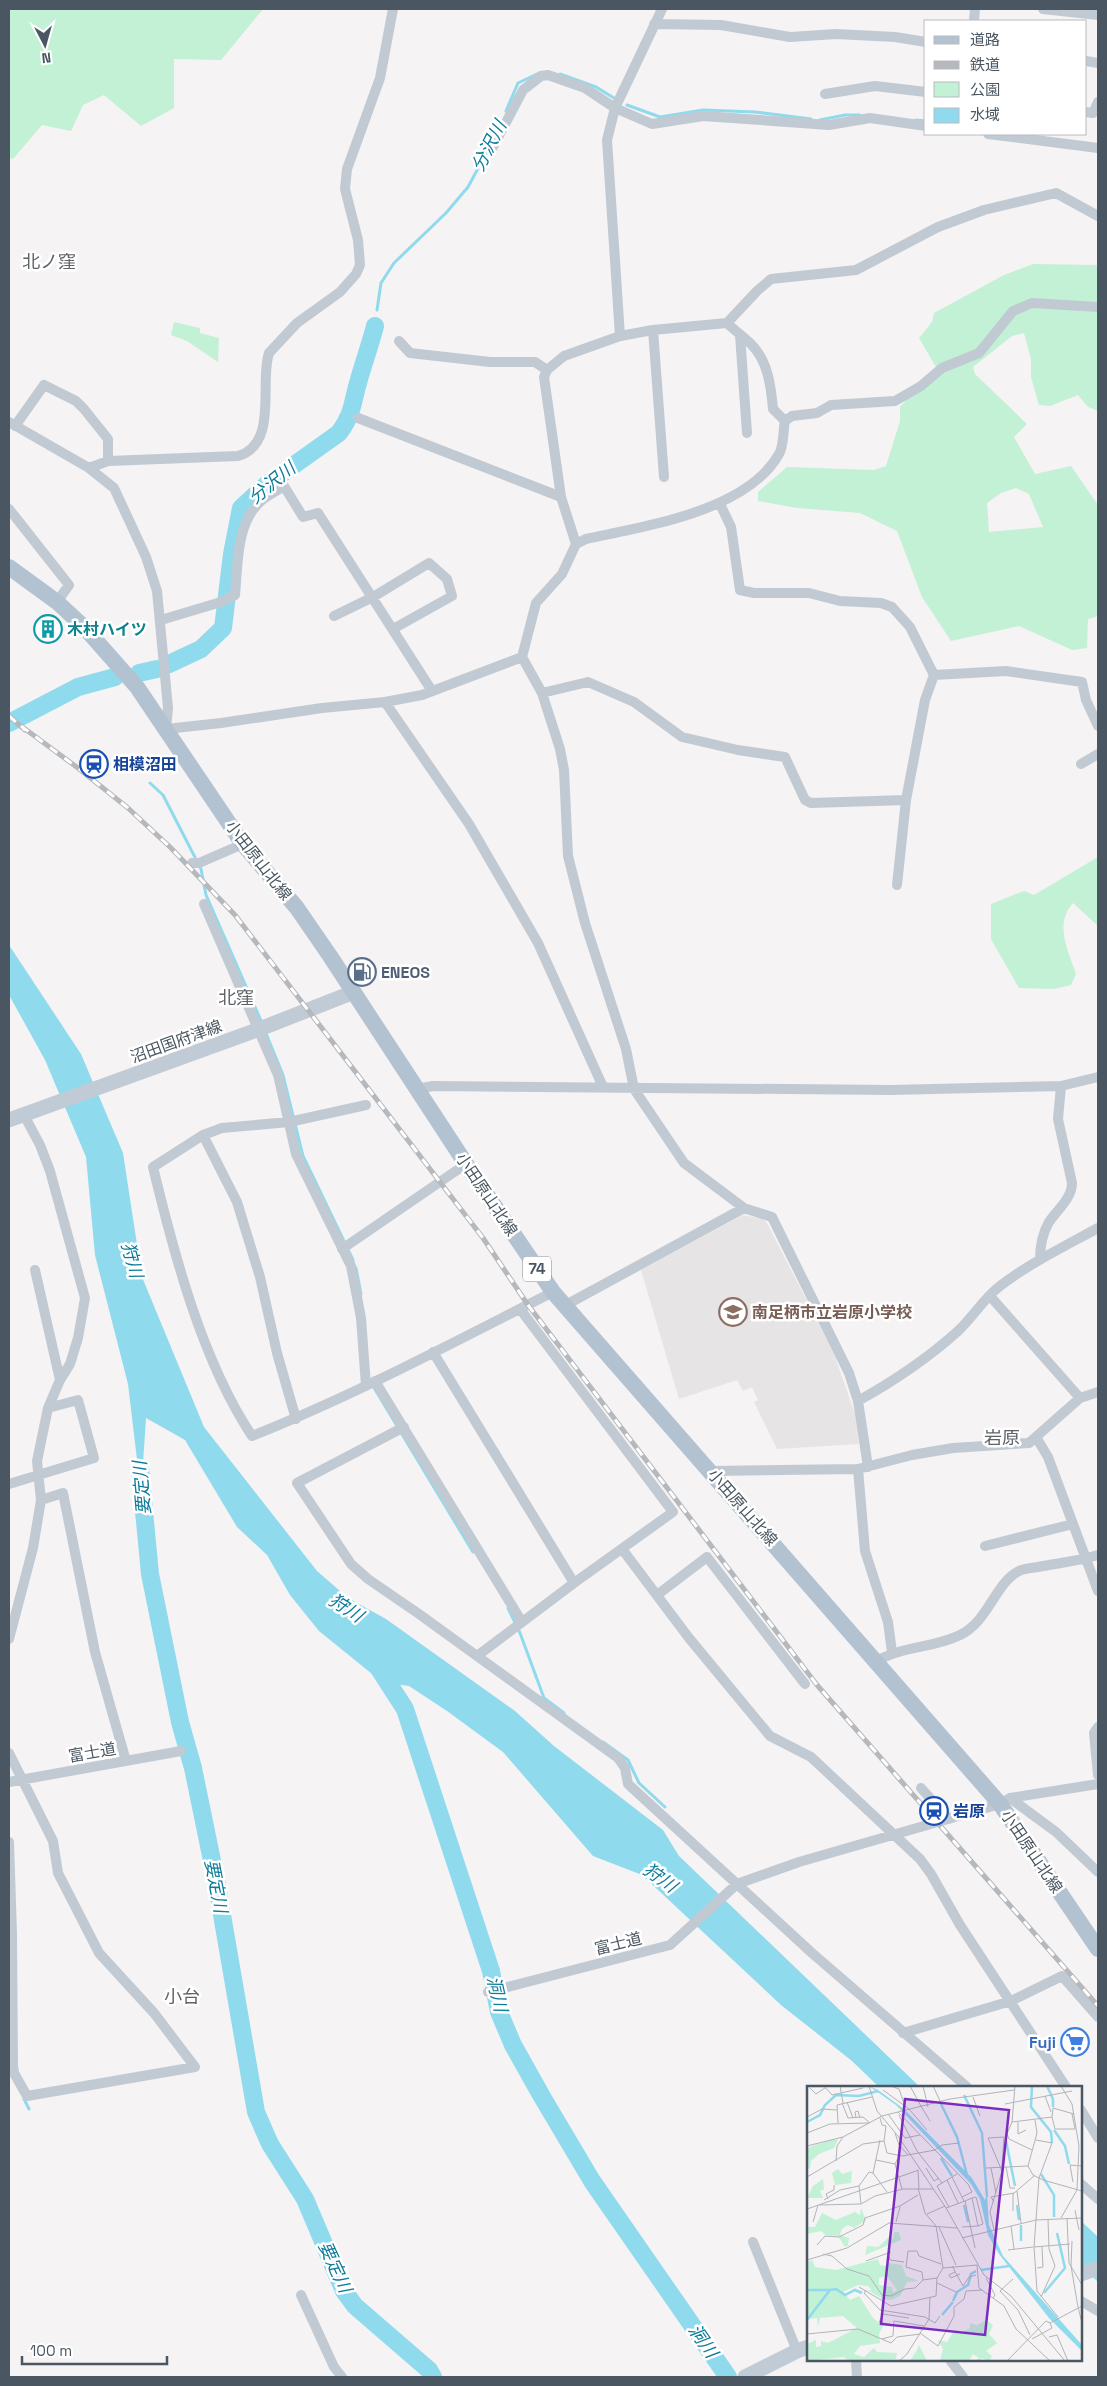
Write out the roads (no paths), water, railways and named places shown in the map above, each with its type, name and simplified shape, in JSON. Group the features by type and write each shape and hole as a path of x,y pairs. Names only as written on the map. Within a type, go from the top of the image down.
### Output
{"main road":[{"name":"小田原山北線","path":"9,567 57,602 84,627 137,687 243,844 297,908 553,1292 876,1661 1005,1801 1098,1949"},
{"name":"沼田国府津線","path":"9,1120 257,1030 354,992"},
{"path":"1082,2274 1098,2268"},
{"path":"745,2377 802,2349"}],"street":[{"path":"89,468 108,461 238,456 252,450 257,443 267,401 269,353 297,324 340,292 356,274 360,265 358,240 345,189 347,169 380,78 393,9"},
{"path":"620,336 607,140 615,108 662,9"},
{"path":"1043,9 1098,15"},
{"path":"654,24 721,25 790,37 836,34 895,37 924,42"},
{"path":"494,147 523,90 540,76 548,75 560,77 585,88 615,108 652,124 703,116 829,125 870,118 924,126"},
{"path":"825,94 875,86 924,92"},
{"path":"1087,112 1093,113 1098,102"},
{"path":"996,135 1098,148"},
{"path":"576,544 561,496 544,377 547,370 564,356 620,336 654,330 727,323 757,290 771,279 856,270 938,227 984,210 1056,193 1098,216"},
{"path":"892,1652 888,1622 865,1551 863,1468 858,1401 849,1372 826,1322 772,1217 744,1208 684,1163 634,1088 626,1049 586,923 568,856 564,770 542,693 522,657 536,603 562,574 576,544 586,539 649,525 720,504 742,489 753,485 768,469 780,453 785,421 792,416 817,413 831,405 895,401 921,386 942,368 978,353 1013,311 1022,305 1032,303 1098,306"},
{"path":"727,323 752,345 762,358 771,385 773,409 785,421"},
{"path":"654,330 664,477"},
{"path":"740,335 747,433"},
{"path":"399,341 410,353 490,362 535,362 547,370"},
{"path":"108,461 108,440 90,416 76,401 44,385 12,424 89,468 114,488 146,557 156,592 161,620 168,708 166,729 322,708 386,702 432,691 522,657"},
{"path":"358,418 561,496"},
{"path":"161,620 221,602 235,595 240,550 246,520 262,499 284,486 303,517 318,513 373,596 432,691"},
{"path":"720,504 731,527 740,590 754,593 809,593 840,601 881,603 892,607 910,627 934,676 925,700 906,800 896,885"},
{"path":"9,509 69,585 57,602"},
{"path":"334,616 373,596 429,563 447,579 452,596 393,629"},
{"path":"934,676 1006,671 1082,682 1086,700 1098,726"},
{"path":"542,693 588,682 634,702 682,737 738,750 785,757 805,800 811,803 906,800"},
{"path":"386,702 469,824 538,943 602,1088"},
{"path":"1082,764 1098,754"},
{"path":"192,863 199,863 243,844"},
{"path":"204,904 278,1075 296,1154 351,1266 357,1290 370,1384 404,1428 522,1622"},
{"path":"417,1089 433,1086 891,1090 1061,1086 1098,1077"},
{"path":"1040,1260 1040,1243 1048,1223 1072,1192 1072,1183 1058,1119 1061,1086"},
{"path":"366,1105 289,1122 222,1128 203,1135 153,1167 182,1278 207,1345 237,1414 252,1436 296,1419 370,1384 553,1292"},
{"path":"9,1639 42,1500 37,1476 37,1462 48,1408 60,1380 70,1364 78,1338 85,1298 50,1171 40,1145 24,1115"},
{"path":"203,1135 220,1166 243,1222 260,1277 276,1353 296,1419"},
{"path":"342,1249 466,1164"},
{"path":"564,1306 744,1208"},
{"path":"858,1401 895,1381 927,1357 959,1330 998,1287 1040,1260 1098,1228"},
{"path":"35,1270 60,1380"},
{"path":"990,1296 1080,1398"},
{"path":"478,1656 574,1583 673,1512 520,1309"},
{"path":"433,1352 574,1583"},
{"path":"711,1471 863,1468 912,1455 953,1448 1029,1443 1080,1398 1098,1392"},
{"path":"9,1484 94,1458 78,1400 48,1408"},
{"path":"404,1428 297,1483 352,1564 368,1579 618,1758 625,1768 628,1784 812,1953 966,2086"},
{"path":"1036,1437 1048,1457 1098,1591"},
{"path":"42,1500 63,1493 97,1659 126,1761"},
{"path":"985,1546 1073,1524"},
{"path":"622,1549 689,1638 770,1736 811,1757 895,1835 931,1874 960,1925 1065,2086"},
{"path":"876,1661 892,1652 933,1644 959,1636 969,1630 987,1611 1010,1578 1020,1570 1086,1559 1098,1555"},
{"path":"657,1595 707,1557 805,1684"},
{"path":"1098,1726 1094,1733 1098,1775"},
{"name":"富士道","path":"9,1782 181,1751"},
{"path":"9,1753 53,1841 58,1873 99,1953 154,2013 195,2067 27,2096 11,2065 12,1934 9,1842"},
{"name":"富士道","path":"488,1992 670,1945 736,1885 799,1862 1005,1801 1098,1784"},
{"path":"921,1788 949,1819"},
{"path":"1005,1801 1056,1832 1098,1872"},
{"path":"903,2033 1011,2001 1062,1976 1098,2017"},
{"path":"1082,2112 1098,2138"},
{"path":"1082,2185 1098,2199"},
{"path":"753,2242 802,2349"},
{"path":"301,2295 334,2367 342,2377"},
{"path":"1082,2302 1097,2312"},
{"path":"856,2361 857,2377"},
{"path":"951,2361 963,2377"}],"water":[{"name":"狩川","path":"9,945 81,1054 123,1153 142,1277 204,1427 317,1571 348,1598 386,1619 515,1711 554,1746 663,1830 679,1856 919,2086 878,2086 852,2061 781,2005 642,1875 593,1856 503,1752 409,1686 382,1682 319,1631 290,1595 267,1555 237,1527 185,1440 146,1418 141,1493 128,1384 95,1255 86,1157 45,1060 9,995"},
{"path":"1082,2222 1098,2237 1098,2282 1082,2267"}],"waterway":[{"name":"分沢川","path":"506,111 518,83 537,74"},
{"name":"分沢川","path":"560,74 596,87 614,98"},
{"name":"分沢川","path":"627,105 660,117 703,110 755,112 811,119"},
{"name":"分沢川","path":"820,120 845,115 860,115"},
{"name":"分沢川","path":"916,120 924,121"},
{"name":"分沢川","path":"377,310 381,283 394,263 446,213 468,187 490,146"},
{"name":"分沢川","path":"169,664 201,649 223,628 232,554 241,508 266,485 339,433 352,409 375,326"},
{"name":"分沢川","path":"139,673 157,669"},
{"name":"分沢川","path":"9,723 78,687 115,677"},
{"path":"150,783 163,795 201,869 206,895 262,1023"},
{"path":"265,1031 283,1075 303,1156 353,1260"},
{"path":"356,1268 361,1294"},
{"path":"373,1386 473,1552"},
{"name":"要定川","path":"140,1469 150,1574 180,1722 193,1768 216,1880 256,2112 270,2144 305,2199 344,2291 355,2306 429,2370 433,2377"},
{"path":"508,1608 520,1633 544,1698 564,1713"},
{"name":"洞川","path":"376,1664 405,1709 491,1971 499,2012 513,2045 592,2181 728,2377"},
{"path":"603,1742 628,1760 639,1783 665,1807"},
{"path":"24,2099 29,2109"}],"railway":[{"path":"9,716 25,730"},
{"path":"21,726 128,808 171,848 235,915 483,1238 528,1305 817,1685 1098,2006"}],"place":[{"name":"木村ハイツ","path":"48,629"},
{"name":"相模沼田","path":"94,764"},
{"name":"ENEOS","path":"362,972"},
{"name":"南足柄市立岩原小学校","path":"733,1312"},
{"name":"岩原","path":"934,1811"},
{"name":"Fuji","path":"1075,2042"}],"district":[{"name":"北ノ窪","path":"49,262"},
{"name":"北窪","path":"236,998"},
{"name":"岩原","path":"1002,1438"},
{"name":"小台","path":"182,1997"}]}
